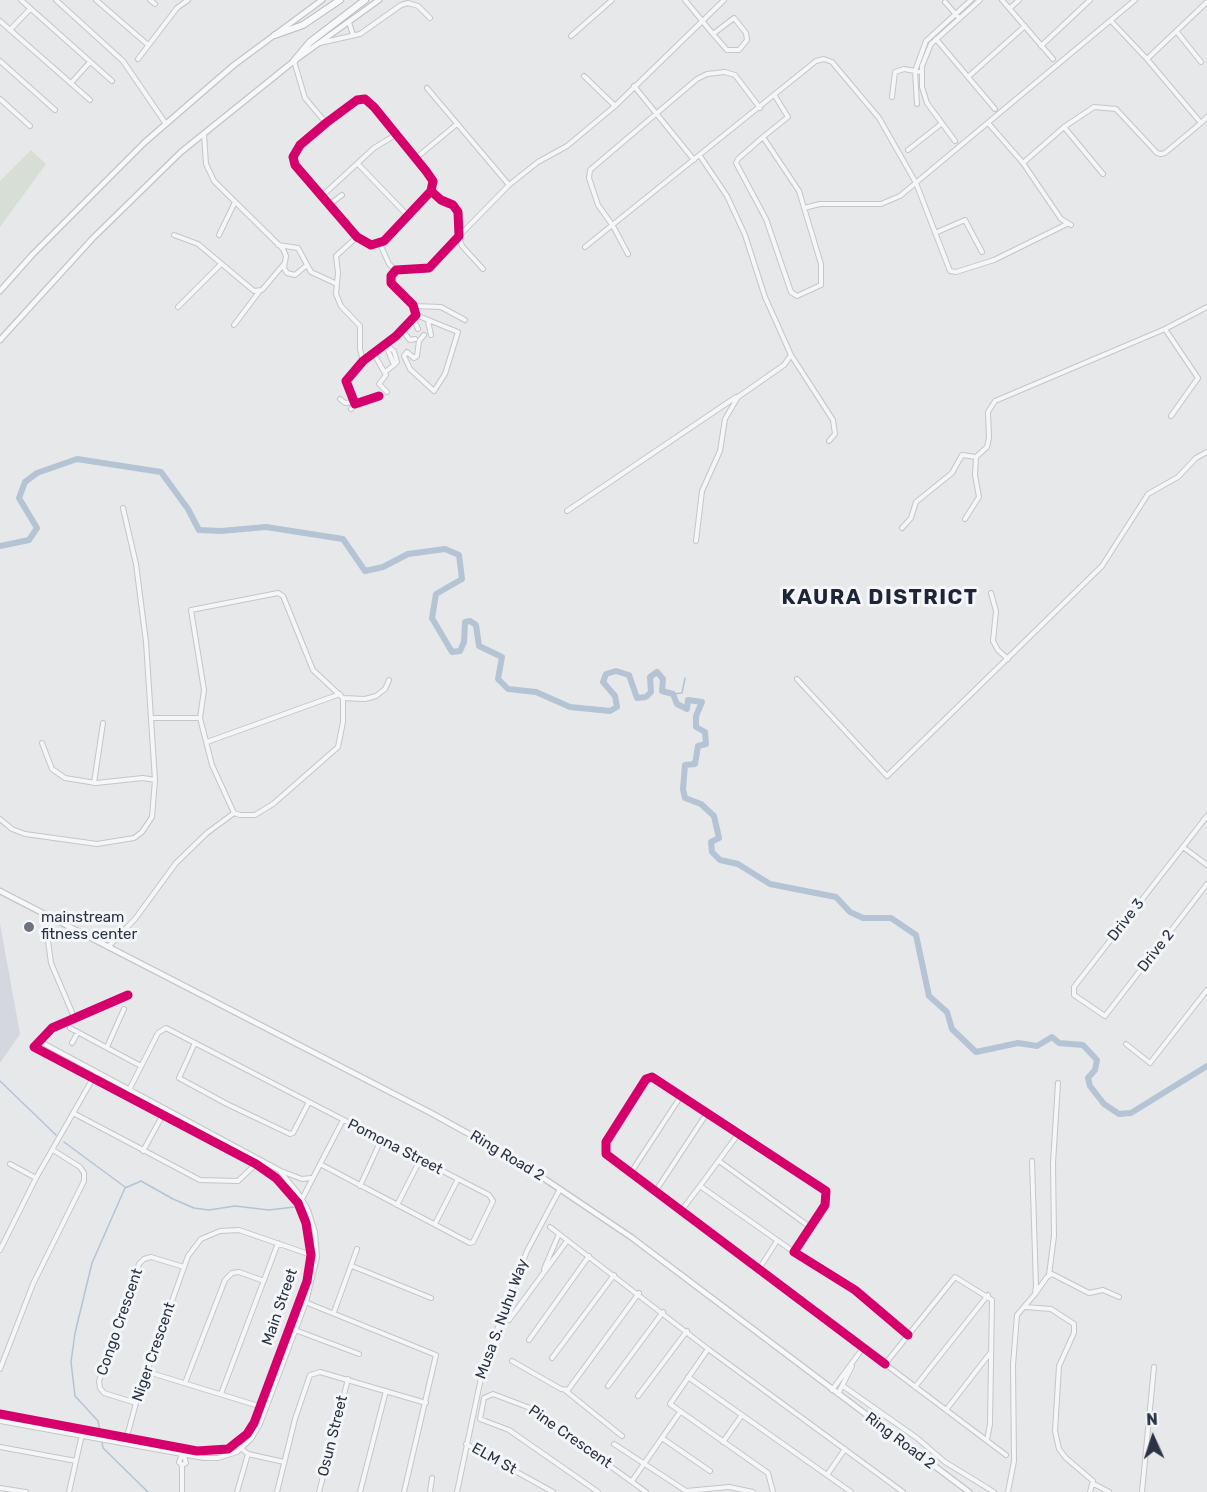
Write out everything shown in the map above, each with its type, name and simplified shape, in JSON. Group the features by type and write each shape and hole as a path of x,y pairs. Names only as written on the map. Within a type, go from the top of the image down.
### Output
{"highway":[{"path":"275,35 303,25 340,0"},
{"path":"294,61 310,42 365,0"}],"main road":[{"path":"0,291 99,186 166,124 275,35 322,0"},
{"path":"0,340 100,232 204,133 294,61 379,0"},
{"name":"Ring Road 2","path":"0,891 453,1125 560,1188 631,1237 969,1492"}],"street":[{"path":"21,0 112,81"},
{"path":"56,0 123,61 166,124"},
{"path":"97,0 147,44"},
{"path":"150,0 155,4"},
{"path":"138,59 147,44 177,8 188,0"},
{"path":"571,36 612,0"},
{"path":"686,0 713,34 727,50 742,48 747,40 743,29 733,18 713,34"},
{"path":"380,244 389,264 396,270 429,268 508,185 538,162 567,146 615,106 724,0"},
{"path":"917,104 915,71 926,41 970,0"},
{"path":"955,141 941,124 925,97 921,72 927,51 936,39 980,0"},
{"path":"1002,0 1053,59"},
{"path":"1010,8 1019,0"},
{"path":"1041,46 1090,0"},
{"path":"804,208 820,204 888,202 916,183 1112,22 1135,0"},
{"path":"945,2 959,18"},
{"path":"1147,59 1207,2"},
{"path":"320,43 367,30 399,6 408,3 418,6 430,18"},
{"path":"10,30 30,9"},
{"path":"0,21 90,100"},
{"path":"349,22 352,35"},
{"path":"1112,22 1201,123"},
{"path":"968,77 1025,26"},
{"path":"1177,32 1201,62"},
{"path":"936,39 994,108"},
{"path":"585,247 816,61 828,59 879,118 916,183 948,269 953,272 994,260 1069,224 1044,197 1023,163 988,124"},
{"path":"0,61 55,110"},
{"path":"294,61 305,98 326,123"},
{"path":"71,83 90,62"},
{"path":"628,254 613,226 598,205 590,185 589,172 697,79 718,72 738,78 760,108"},
{"path":"892,97 895,72 921,72"},
{"path":"584,76 615,106"},
{"path":"634,86 694,160"},
{"path":"427,88 508,185"},
{"path":"763,137 794,181 821,264 822,280 818,287 794,296 766,219 736,163 763,137 788,117 775,96"},
{"path":"0,99 30,126"},
{"path":"363,99 374,107 397,134 432,181 431,191 415,211 407,215 380,244 371,245 357,237 293,159 300,145 326,123 357,100 363,99"},
{"path":"1023,163 1087,111 1108,107 1122,115 1156,153 1161,154 1207,117"},
{"path":"416,158 457,124"},
{"path":"908,150 941,124"},
{"path":"1064,128 1103,174"},
{"path":"204,133 207,168 214,181 285,253 285,270 291,275 307,265"},
{"path":"322,196 374,148 397,134"},
{"path":"700,156 727,196 745,235 765,297 790,356 833,420 835,434 829,441"},
{"path":"358,164 407,215"},
{"path":"431,191 456,207 462,246 483,268"},
{"path":"330,204 342,195"},
{"path":"219,235 235,202"},
{"path":"934,233 965,220 982,252"},
{"path":"174,234 198,244 250,289 259,291"},
{"path":"357,237 336,256 336,299 360,326 360,349 363,361"},
{"path":"278,245 298,248 311,272 337,284"},
{"path":"234,325 259,291 284,264"},
{"path":"178,307 220,265"},
{"path":"396,270 391,276 391,284 414,306 418,329"},
{"path":"414,306 441,307 465,320"},
{"path":"902,528 911,518 916,502 952,472 962,455 976,457 983,452 988,443 988,412 995,401 1165,329 1207,307"},
{"path":"415,316 458,332 445,374 434,391 410,369 404,356 407,352 414,358 417,356 419,341 424,334"},
{"path":"351,409 354,403 346,381 363,361 374,354 415,316"},
{"path":"428,321 431,335"},
{"path":"401,329 410,340 415,339"},
{"path":"1165,329 1198,378 1172,416"},
{"path":"384,372 398,362 394,351 385,343"},
{"path":"374,354 386,375 379,384 387,392"},
{"path":"567,511 784,365 790,356"},
{"path":"696,541 702,490 720,451 725,419 742,393"},
{"path":"340,399 345,403 354,403 379,396"},
{"path":"797,679 887,776 1102,566 1148,494 1178,477 1196,458 1207,452"},
{"path":"965,519 979,497 975,475 976,457"},
{"path":"0,819 25,834 97,844 123,841 141,832 152,818 155,780 152,718 137,572 123,508"},
{"path":"108,947 135,919 176,863 194,844 234,813 255,815 267,808 338,747 345,708 341,696 316,674 283,596 276,593 191,610 204,690 200,718 212,765 234,813"},
{"path":"991,593 996,610 993,640 998,650 1008,659"},
{"path":"207,742 341,696 365,699 376,696 385,689 389,680"},
{"path":"152,718 200,718"},
{"path":"94,783 103,723"},
{"path":"42,743 55,773 73,780 94,783 143,778 155,780"},
{"name":"Drive 3","path":"1103,1017 1074,995 1072,989 1207,816"},
{"path":"1183,847 1207,865"},
{"name":"Drive 2","path":"1103,1017 1207,884"},
{"path":"52,919 48,941 51,963 74,1017"},
{"path":"1126,1044 1150,1063 1207,990"},
{"path":"39,1041 52,1028 128,995"},
{"path":"106,1047 124,1009"},
{"path":"70,1028 141,1066"},
{"name":"Pomona Street","path":"126,1096 163,1029 195,1043 489,1195 493,1200 473,1242 467,1242 320,1164"},
{"path":"72,1043 78,1032"},
{"name":"Main Street","path":"236,1444 251,1429 309,1273 311,1255 308,1228 300,1201 298,1193 279,1170 79,1064 54,1055 34,1047 39,1041 54,1055 76,1070 256,1164 276,1178 300,1201 313,1224 317,1257 306,1302 256,1432 242,1449"},
{"path":"195,1043 180,1078 227,1104 290,1134 293,1133 309,1102"},
{"path":"76,1070 79,1064"},
{"path":"0,1250 36,1178 75,1114 96,1073"},
{"path":"794,1252 825,1205 826,1191 652,1077 646,1079 604,1148 608,1157 1006,1455"},
{"path":"1008,1492 1014,1461 1013,1365 1017,1315 1049,1275 1054,1236 1053,1163 1058,1083"},
{"path":"630,1174 681,1096"},
{"path":"143,1151 166,1109"},
{"path":"655,1192 706,1113"},
{"path":"75,1114 204,1181 238,1181 256,1164"},
{"path":"300,1201 343,1120"},
{"path":"681,1211 739,1133"},
{"path":"360,1186 381,1140"},
{"path":"0,1369 37,1277 84,1181 85,1176 80,1167 53,1150"},
{"path":"397,1205 420,1160"},
{"path":"719,1161 810,1227"},
{"path":"1032,1161 1035,1294"},
{"path":"10,1164 36,1178"},
{"path":"279,1170 302,1179 312,1178"},
{"path":"435,1224 458,1179"},
{"path":"700,1186 777,1241 855,1290 908,1335"},
{"path":"294,1197 306,1188"},
{"name":"Musa S. Nuhu Way","path":"457,1492 482,1373 503,1311 534,1233 560,1188"},
{"path":"550,1227 639,1293 708,1349 903,1492"},
{"name":"Niger Crescent","path":"125,1444 136,1403 184,1267 196,1244 220,1230 247,1231 317,1257"},
{"path":"541,1276 559,1234"},
{"path":"509,1320 567,1241"},
{"path":"759,1269 777,1241"},
{"path":"221,1394 278,1243"},
{"path":"334,1312 357,1249"},
{"path":"529,1340 589,1256"},
{"name":"Congo Crescent","path":"136,1403 104,1394 99,1381 139,1264 151,1257 184,1267"},
{"path":"352,1266 431,1298"},
{"path":"185,1383 225,1280 232,1273 239,1272 264,1281"},
{"path":"552,1358 614,1275"},
{"path":"1049,1275 1089,1293 1103,1290 1119,1297"},
{"path":"885,1364 955,1277 988,1295 992,1301 990,1424 987,1440"},
{"path":"565,1390 572,1386 639,1293"},
{"path":"915,1387 988,1295"},
{"path":"300,1300 434,1353 436,1359 404,1492"},
{"path":"1025,1307 1051,1310 1074,1324 1074,1333 1059,1366 1055,1431 1059,1449 1066,1458 1094,1484 1109,1492"},
{"path":"609,1386 663,1312"},
{"path":"295,1330 359,1354"},
{"path":"638,1396 687,1331"},
{"path":"832,1390 863,1348"},
{"path":"708,1349 670,1401 680,1413 768,1473 773,1492"},
{"path":"946,1410 991,1352"},
{"path":"512,1361 565,1390 622,1436"},
{"path":"838,1395 852,1365"},
{"path":"1142,1492 1154,1367"},
{"path":"148,1371 266,1408"},
{"path":"277,1492 307,1378 320,1372 426,1403"},
{"path":"688,1377 851,1492"},
{"name":"Osun Street","path":"319,1492 348,1380"},
{"path":"843,1386 945,1462 994,1492"},
{"path":"360,1492 386,1391"},
{"name":"Pine Crescent","path":"598,1492 509,1430 480,1419 484,1398 488,1394 512,1399 530,1408 646,1492"},
{"path":"632,1480 680,1413"},
{"path":"0,1414 184,1449 215,1452 236,1444 248,1454 284,1462"},
{"path":"723,1442 742,1415"},
{"path":"0,1421 183,1455 218,1458 242,1449"},
{"path":"69,1492 83,1430"},
{"path":"662,1438 710,1471"},
{"name":"ELM St","path":"466,1444 552,1492"},
{"path":"614,1444 685,1492 720,1487 753,1492"},
{"path":"0,1447 76,1461"},
{"path":"183,1492 182,1465 179,1462 184,1449"},
{"path":"827,1475 845,1449"},
{"path":"237,1492 248,1454"},
{"path":"430,1492 432,1478"},
{"path":"1090,1492 1094,1484"},
{"path":"0,1488 26,1492"}],"shaded area":[{"path":"31,150 46,164 0,227 0,181"},
{"path":"0,924 20,1034 0,1063"}],"waterway":[{"path":"0,546 29,540 37,528 19,498 25,482 37,473 77,459 161,472 188,509 199,530 221,531 266,527 343,539 365,571 383,567 408,554 445,549 459,555 462,579 436,594 432,618 452,652 460,651 464,642 465,622 470,621 476,625 479,646 502,657 498,679 508,689 536,692 570,707 610,711 617,707 615,696 603,682 606,674 616,671 629,675 637,698 646,697 651,692 650,677 657,672 663,679 662,691 673,694 677,704 687,709 688,700 702,702 696,716 696,727 705,732 706,744 698,746 695,764 685,765 683,789 685,798 701,804 714,816 719,838 711,842 712,852 720,860 738,864 770,884 836,897 850,912 863,918 891,918 916,935 929,996 947,1012 952,1029 976,1052 1018,1043 1037,1046 1052,1037 1059,1043 1083,1045 1097,1060 1095,1070 1088,1078 1090,1086 1104,1104 1119,1114 1131,1113 1207,1066"},
{"path":"673,694 682,693 685,678"},
{"path":"0,1081 56,1135"},
{"path":"64,1142 125,1187"},
{"path":"101,1437 98,1421 75,1396 71,1362 75,1333 92,1263 125,1188 141,1181 194,1208 209,1210 235,1206 269,1210 294,1207"},
{"path":"102,1442 103,1448 148,1492"}],"cycle path":[{"path":"379,396 355,404 346,381 363,361 396,336 416,315 413,305 391,283 391,276 396,270 429,268 459,236 458,212 453,205 441,200 431,191 433,181 426,171 365,99 357,100 326,123 300,145 293,157 295,165 357,237 371,245 384,241 431,191"},
{"path":"0,1414 197,1451 228,1449 247,1434 254,1423 307,1281 311,1255 306,1223 298,1203 276,1178 256,1164 34,1047 52,1028 128,995"},
{"path":"885,1364 606,1154 606,1142 646,1079 652,1077 826,1191 825,1205 794,1252 855,1290 908,1335"}],"place":[{"name":"mainstream fitness center","path":"29,927"}],"district":[{"name":"KAURA DISTRICT","path":"880,598"}]}
